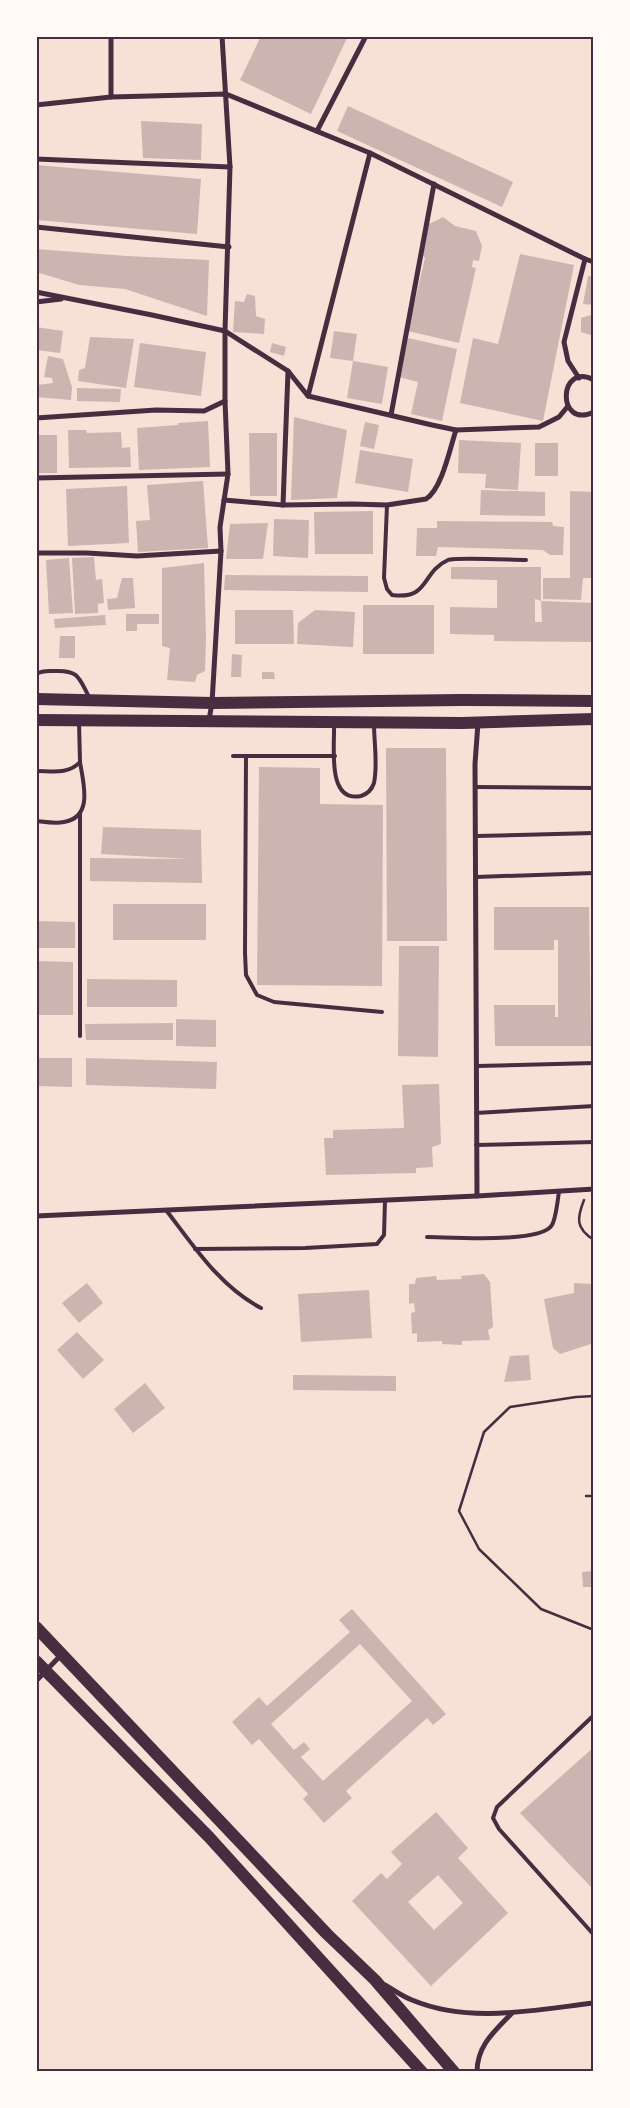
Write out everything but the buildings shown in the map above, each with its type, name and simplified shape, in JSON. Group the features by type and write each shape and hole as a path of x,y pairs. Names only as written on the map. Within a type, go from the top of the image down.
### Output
{"main road":[{"path":"36,700 212,702 594,701"},
{"path":"36,720 478,722 594,719"},
{"path":"36,1627 327,1934 375,1980 454,2072"},
{"path":"36,1661 209,1837 422,2072"},
{"path":"310,1950 327,1934"}],"street":[{"path":"110,36 111,97"},
{"path":"209,720 212,702 221,552 220,527 228,474 224,401 230,167 222,36"},
{"path":"317,131 366,36"},
{"path":"36,105 111,97 226,94 370,152 585,260 594,262"},
{"path":"308,396 370,152"},
{"path":"36,159 230,167"},
{"path":"391,415 434,184"},
{"path":"36,227 229,247"},
{"path":"579,378 568,361 564,342 585,260"},
{"path":"36,292 152,314 225,331 288,371 308,396 456,430 539,427 559,417 568,406"},
{"path":"36,302 64,298"},
{"path":"283,505 288,371"},
{"path":"594,380 579,378 574,380 566,389 565,394 568,406 580,414 594,412"},
{"path":"36,418 156,410 204,411 224,401"},
{"path":"224,500 283,505 387,505 426,499 432,496 438,487 456,430"},
{"path":"36,478 228,474"},
{"path":"36,553 87,552 137,556 221,552"},
{"path":"477,1196 476,787 478,722"},
{"path":"36,1216 591,1189"},
{"path":"36,1681 62,1654"},
{"path":"375,1980 412,2000 456,2012 512,2013 594,2004"},
{"path":"477,2072 477,2060 484,2042 512,2013"}],"lane":[{"path":"387,505 384,578 387,589 392,595 404,597 417,593 438,567 449,560 526,560"},
{"path":"36,674 42,671 68,670 78,677 90,700"},
{"path":"79,720 80,762 86,802 80,813 80,1036"},
{"path":"334,722 337,785 344,794 353,797 366,794 373,785 376,765 374,722"},
{"path":"233,756 335,756"},
{"path":"246,756 246,976 257,995 274,1002 382,1012"},
{"path":"36,771 68,771 80,762"},
{"path":"476,787 594,788"},
{"path":"36,822 65,822 80,813"},
{"path":"476,836 594,833"},
{"path":"476,878 594,873"},
{"path":"476,1066 594,1063"},
{"path":"476,1113 594,1106"},
{"path":"476,1144 594,1142"},
{"path":"427,1237 511,1238 542,1234 552,1225 559,1191"},
{"path":"196,1248 305,1248 377,1244 384,1235 385,1200"},
{"path":"166,1210 208,1265 247,1301 261,1308"},
{"path":"594,1715 497,1807 493,1818 499,1829 594,1935"}],"path":[{"path":"591,1189 578,1216 581,1229 594,1240"},
{"path":"594,1396 510,1407 484,1432 459,1510 479,1548 541,1609 594,1630"},
{"path":"586,1496 594,1496"}]}
